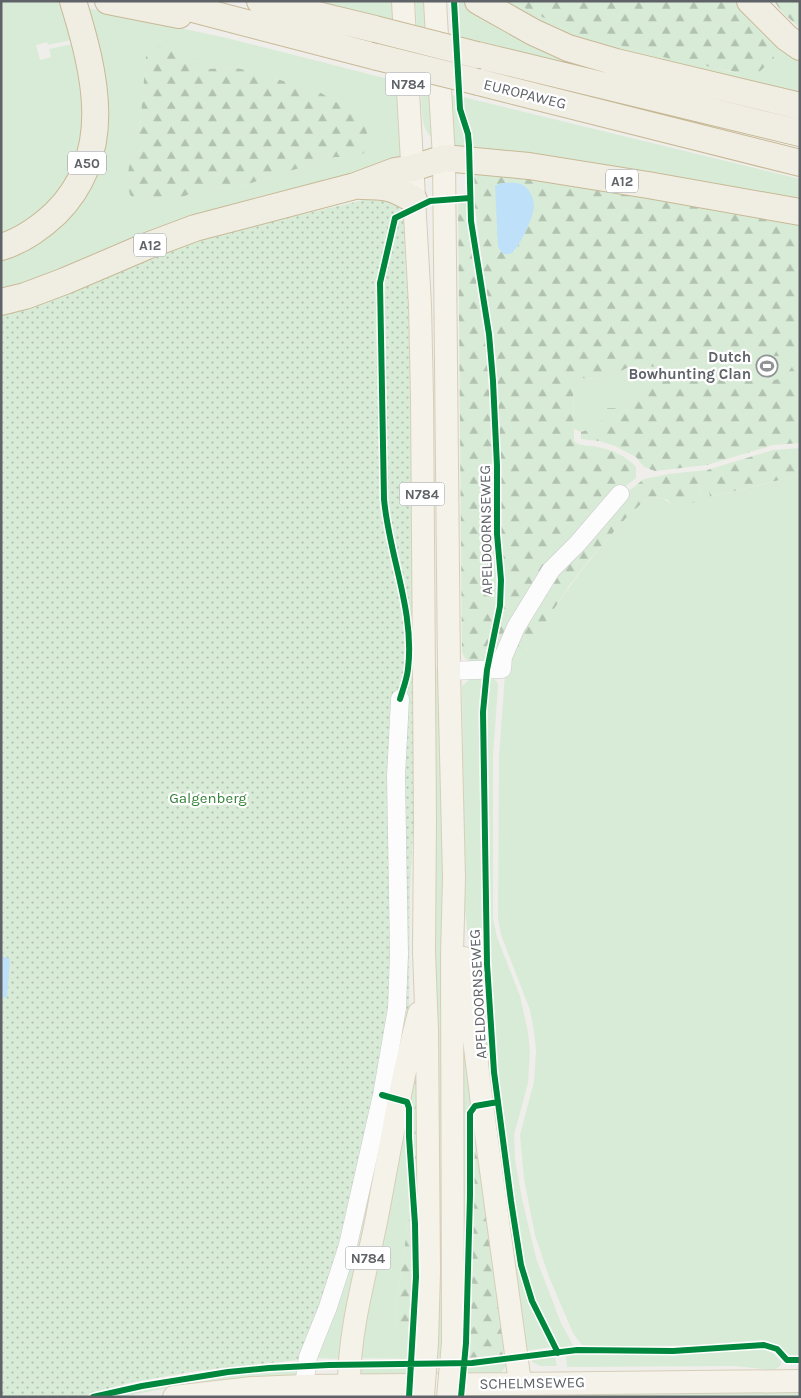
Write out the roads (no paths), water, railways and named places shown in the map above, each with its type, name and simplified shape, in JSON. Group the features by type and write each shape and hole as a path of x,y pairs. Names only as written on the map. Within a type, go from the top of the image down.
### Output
{"highway":[{"name":"A50","path":"1,247 35,231 63,206 81,177 91,154 96,126 95,93 85,42 74,1"},
{"path":"108,1 274,31"},
{"name":"EUROPAWEG","path":"162,1 800,164"},
{"name":"EUROPAWEG","path":"260,1 800,133"},
{"path":"478,1 533,32 568,48 616,62 800,106"},
{"path":"750,1 787,38 800,47"},
{"path":"413,168 444,158"},
{"name":"A12","path":"444,158 547,169 800,212"},
{"name":"A12","path":"1,302 65,281 147,246 196,228 355,186 395,171 413,168"},
{"name":"A12","path":"355,186 394,188 414,200"}],"main road":[{"name":"N784","path":"403,1 420,305 422,398 425,989 429,1272 423,1397"},
{"name":"APELDOORNSEWEG","path":"435,1 444,158 449,671 454,878 452,954 453,1343 448,1397"},
{"name":"N784","path":"454,878 483,1114 521,1390"},
{"name":"N784","path":"349,1385 349,1365 353,1332 377,1219 392,1132 414,1028 425,989"},
{"name":"SCHELMSEWEG","path":"174,1397 252,1388 304,1386 349,1385 521,1390 800,1381"}],"street":[{"path":"449,671 502,669 503,657 516,627 551,570 578,543 620,494"},
{"path":"304,1386 308,1357 334,1290 348,1245 382,1095 397,1008 399,954 396,776 400,699"}],"water":[{"path":"501,183 524,185 532,196 534,203 532,216 523,237 511,254 503,254 498,247 495,186"},
{"path":"1,956 10,959 7,998 1,997"}],"place":[{"name":"Dutch Bowhunting Clan","path":"767,366"}],"park label":[{"name":"Galgenberg","path":"208,798"}]}
